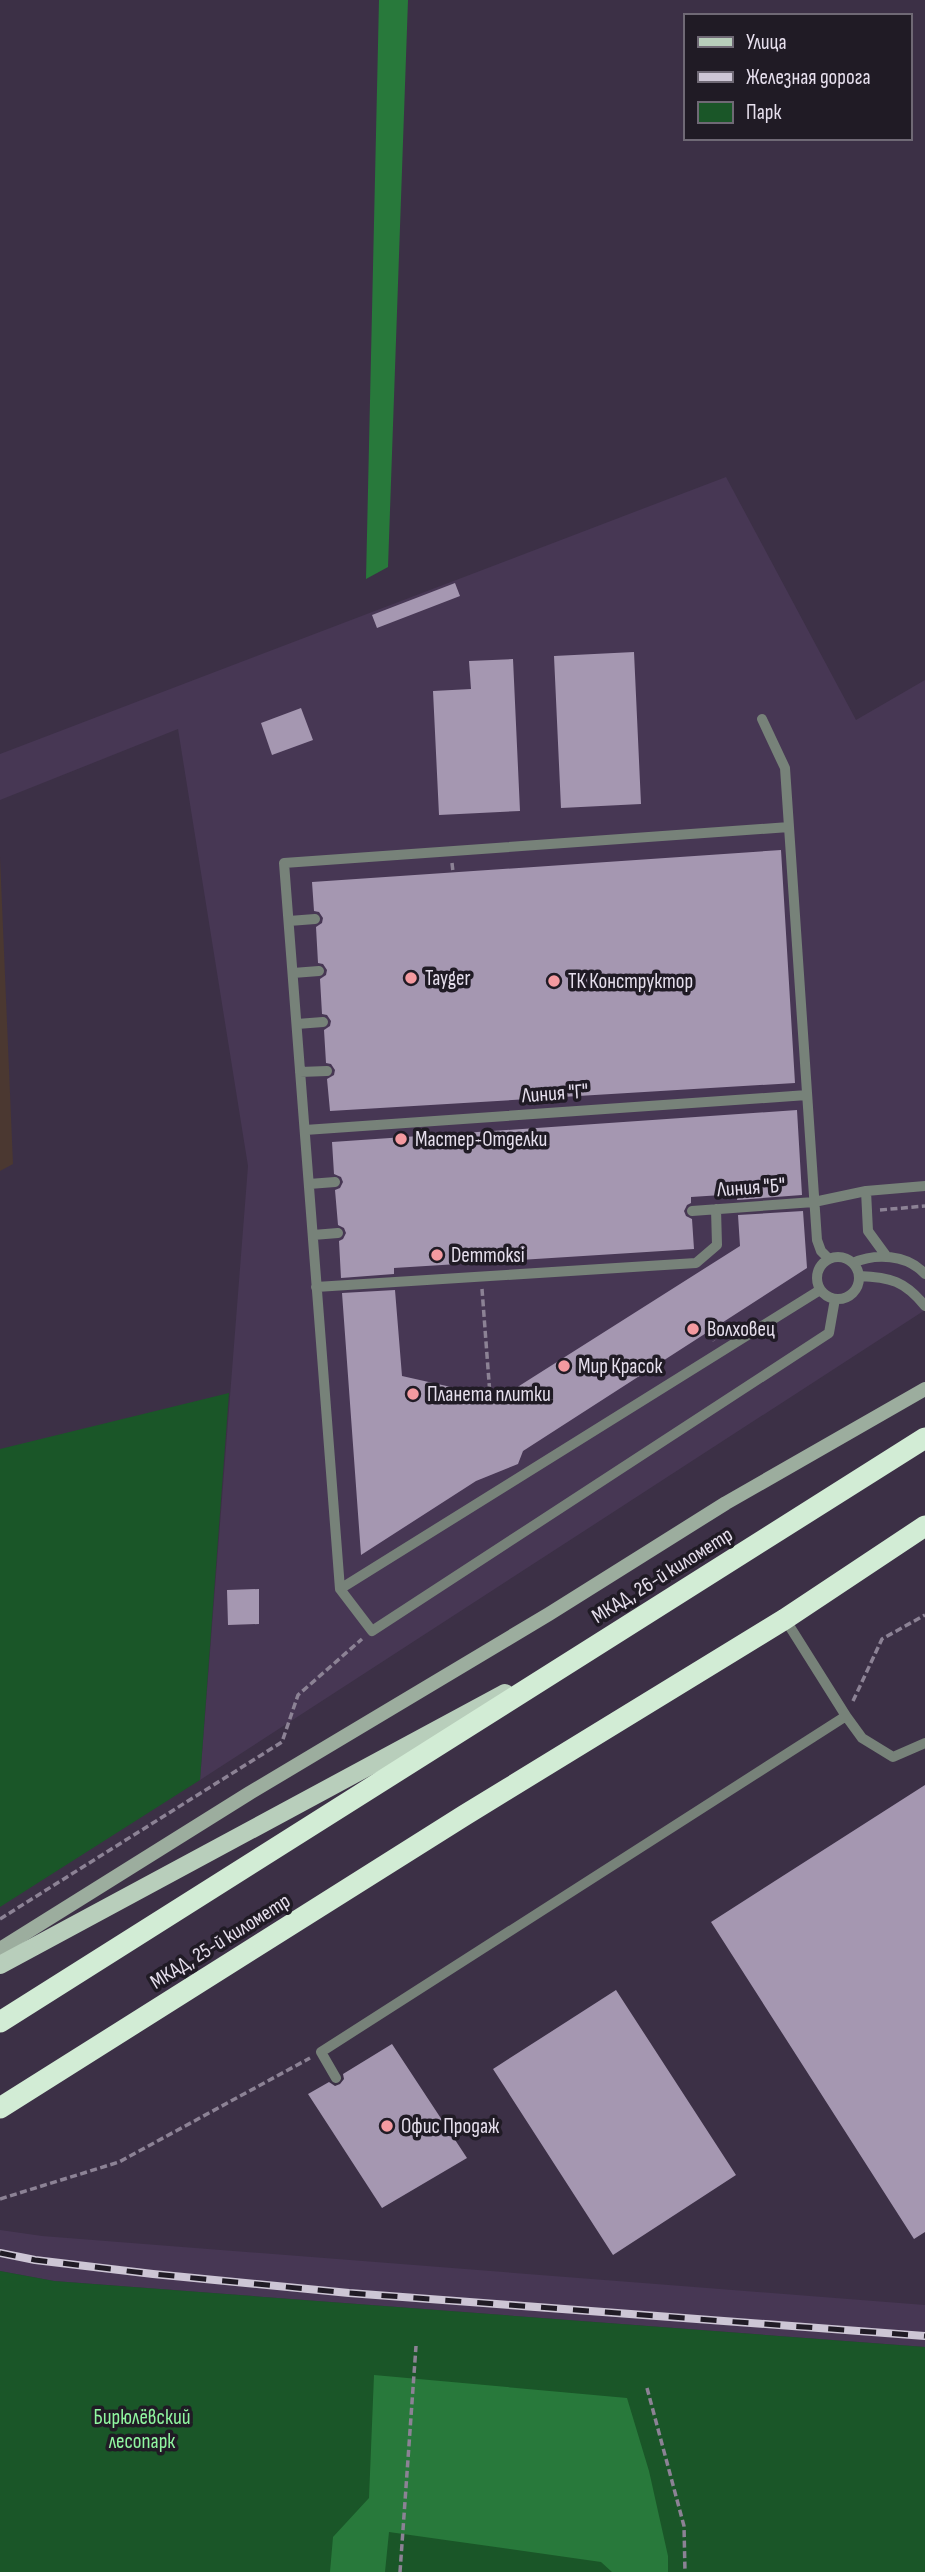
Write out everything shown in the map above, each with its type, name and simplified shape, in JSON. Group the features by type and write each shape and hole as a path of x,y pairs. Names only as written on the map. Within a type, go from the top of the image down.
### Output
{"highway":[{"name":"МКАД, 26-й километр","path":"0,2022 925,1438"},
{"path":"785,1619 925,1526"},
{"name":"МКАД, 25-й километр","path":"0,2108 465,1815 785,1619"}],"main road":[{"path":"0,1965 613,1635"}],"street":[{"path":"0,1949 726,1503 925,1389"}],"lane":[{"path":"762,719 785,768 789,827 788,886 798,1040 807,1095 805,1149 817,1240 821,1251 829,1259"},
{"path":"789,827 284,863 340,1590 372,1631 829,1333 835,1299"},
{"path":"289,921 315,919"},
{"path":"293,973 319,971"},
{"path":"297,1024 323,1022"},
{"path":"300,1072 327,1071"},
{"name":"Линия \"Г\"","path":"305,1130 807,1095"},
{"path":"309,1184 335,1182"},
{"name":"Линия \"Б\"","path":"692,1211 814,1202 866,1192 925,1186"},
{"path":"866,1192 868,1231 887,1257"},
{"path":"316,1287 696,1263 717,1245 716,1209"},
{"path":"313,1235 338,1233"},
{"path":"836,1257 853,1263 859,1276 856,1289 849,1296 835,1299 825,1296 817,1283 817,1272 829,1259 836,1257"},
{"path":"853,1263 866,1257 887,1257 905,1261 925,1274"},
{"path":"859,1276 886,1277 905,1285 925,1306"},
{"path":"340,1590 820,1290"},
{"path":"785,1619 862,1738 892,1757 925,1744"},
{"path":"336,2078 321,2052 846,1716"}],"path":[{"path":"867,1211 925,1206"},
{"path":"481,1278 489,1395"},
{"path":"846,1716 882,1639 925,1615"},
{"path":"0,1919 282,1742 298,1695 372,1631"},
{"path":"0,2199 119,2162 321,2052"},
{"path":"400,2572 416,2346"},
{"path":"648,2388 684,2526 685,2572"}],"shaded area":[{"path":"726,477 856,720 925,680 925,1310 200,1780 248,1166 178,729 0,800 0,754"},
{"path":"0,857 13,1164 0,1171"},
{"path":"0,2230 42,2236 925,2305 925,2347 54,2281 0,2271"}],"green space":[{"path":"379,0 408,0 388,567 366,579"},
{"path":"229,1393 200,1780 0,1907 0,1449"},
{"name":"Бирюлёвский лесопарк","path":"0,2271 54,2281 925,2347 925,2572 0,2572"},
{"path":"374,2375 627,2398 649,2471 668,2556 668,2572 612,2572 601,2562 389,2532 385,2572 330,2572 333,2537 369,2498"}],"building":[{"path":"455,583 460,596 377,628 372,615"},
{"path":"634,652 641,804 561,808 554,656"},
{"path":"513,659 520,811 439,815 433,691 471,689 469,661"},
{"path":"301,708 313,740 272,755 261,723"},
{"name":"ТК Конструктор","path":"781,850 795,1083 330,1111 327,1079 334,1075 335,1070 331,1064 326,1063 324,1030 330,1026 331,1021 327,1015 322,1014 320,979 326,975 327,970 323,964 318,963 316,927 322,923 323,918 319,912 314,911 312,882"},
{"path":"797,1110 802,1195 737,1200 737,1194 691,1197 691,1203 684,1211 686,1216 692,1219 694,1249 394,1268 394,1274 341,1278 339,1241 346,1233 344,1228 338,1225 335,1190 340,1188 343,1182 341,1177 334,1174 332,1142"},
{"path":"803,1211 807,1268 523,1451 518,1464 476,1481 361,1555 342,1293 395,1290 402,1376 500,1398 740,1246 738,1215"},
{"path":"259,1589 259,1624 228,1625 227,1590"},
{"path":"925,1785 925,2232 914,2239 711,1922"},
{"path":"616,1990 736,2175 613,2255 493,2069"},
{"name":"Офис Продаж","path":"392,2044 467,2158 382,2208 308,2094 329,2082 335,2086 340,2084 344,2079 343,2074"}],"railway":[{"path":"0,2253 35,2260 153,2274 349,2293 925,2336"}],"place":[{"name":"Tayger","path":"411,978"},
{"name":"ТК Конструктор","path":"554,981"},
{"name":"Мастер-Отделки","path":"401,1139"},
{"name":"Demmoksi","path":"437,1255"},
{"name":"Волховец","path":"693,1329"},
{"name":"Мир Красок","path":"564,1366"},
{"name":"Планета плитки","path":"413,1394"},
{"name":"Офис Продаж","path":"387,2126"}]}
